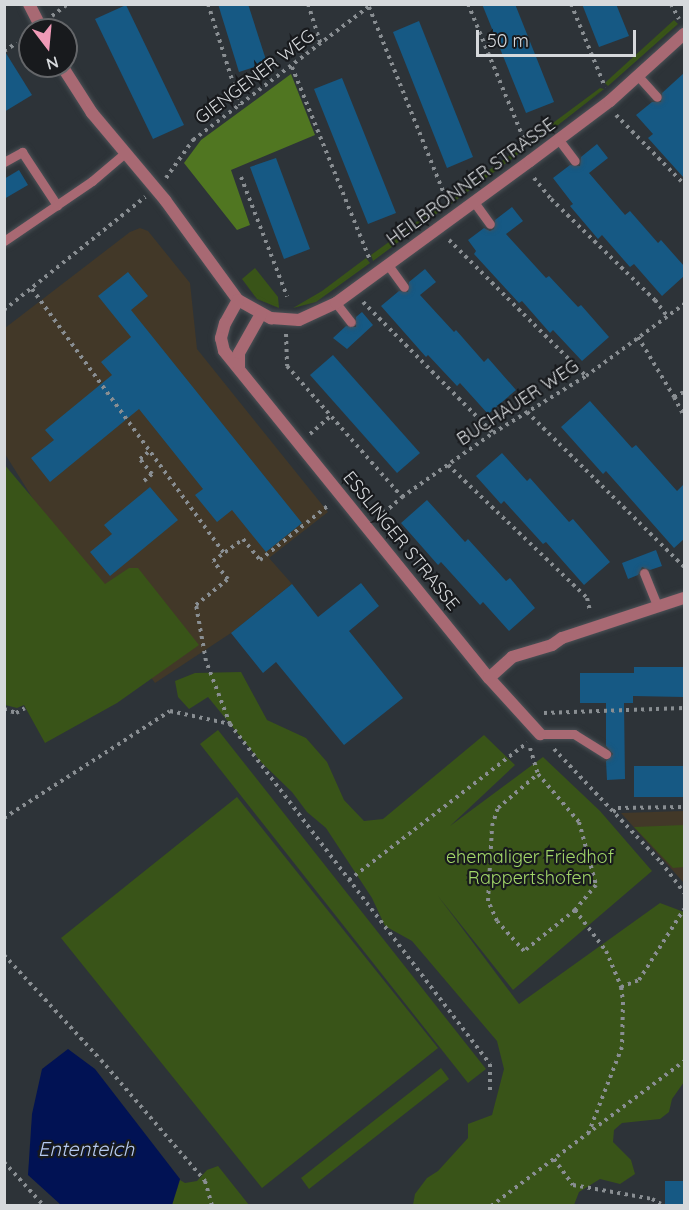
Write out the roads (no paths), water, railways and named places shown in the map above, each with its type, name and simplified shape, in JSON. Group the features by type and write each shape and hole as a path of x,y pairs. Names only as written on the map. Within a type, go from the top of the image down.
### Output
{"street":[{"path":"28,4 36,18"},
{"name":"HEILBRONNER STRASSE","path":"261,315 286,321 299,320 336,303 559,140 638,76 684,34"},
{"path":"70,78 92,113 165,200 238,300 261,315 239,353 239,367"},
{"name":"ESSLINGER STRASSE","path":"238,300 225,323 222,338 224,351 489,678 540,734"},
{"path":"489,678 512,657 684,598"}],"lane":[{"path":"638,76 657,97"},
{"path":"559,140 575,161"},
{"path":"4,162 22,152 57,205"},
{"path":"4,241 57,205 125,153"},
{"path":"474,202 490,224"},
{"path":"383,268 404,287"},
{"path":"336,303 351,322"},
{"path":"644,573 657,606"},
{"path":"540,734 574,734 606,753"}],"water":[{"name":"Ententeich","path":"68,1049 95,1069 180,1179 172,1205 61,1205 28,1175 32,1114 42,1069"}],"park label":[{"name":"ehemaliger Friedhof Rappertshofen","path":"530,868"}]}
